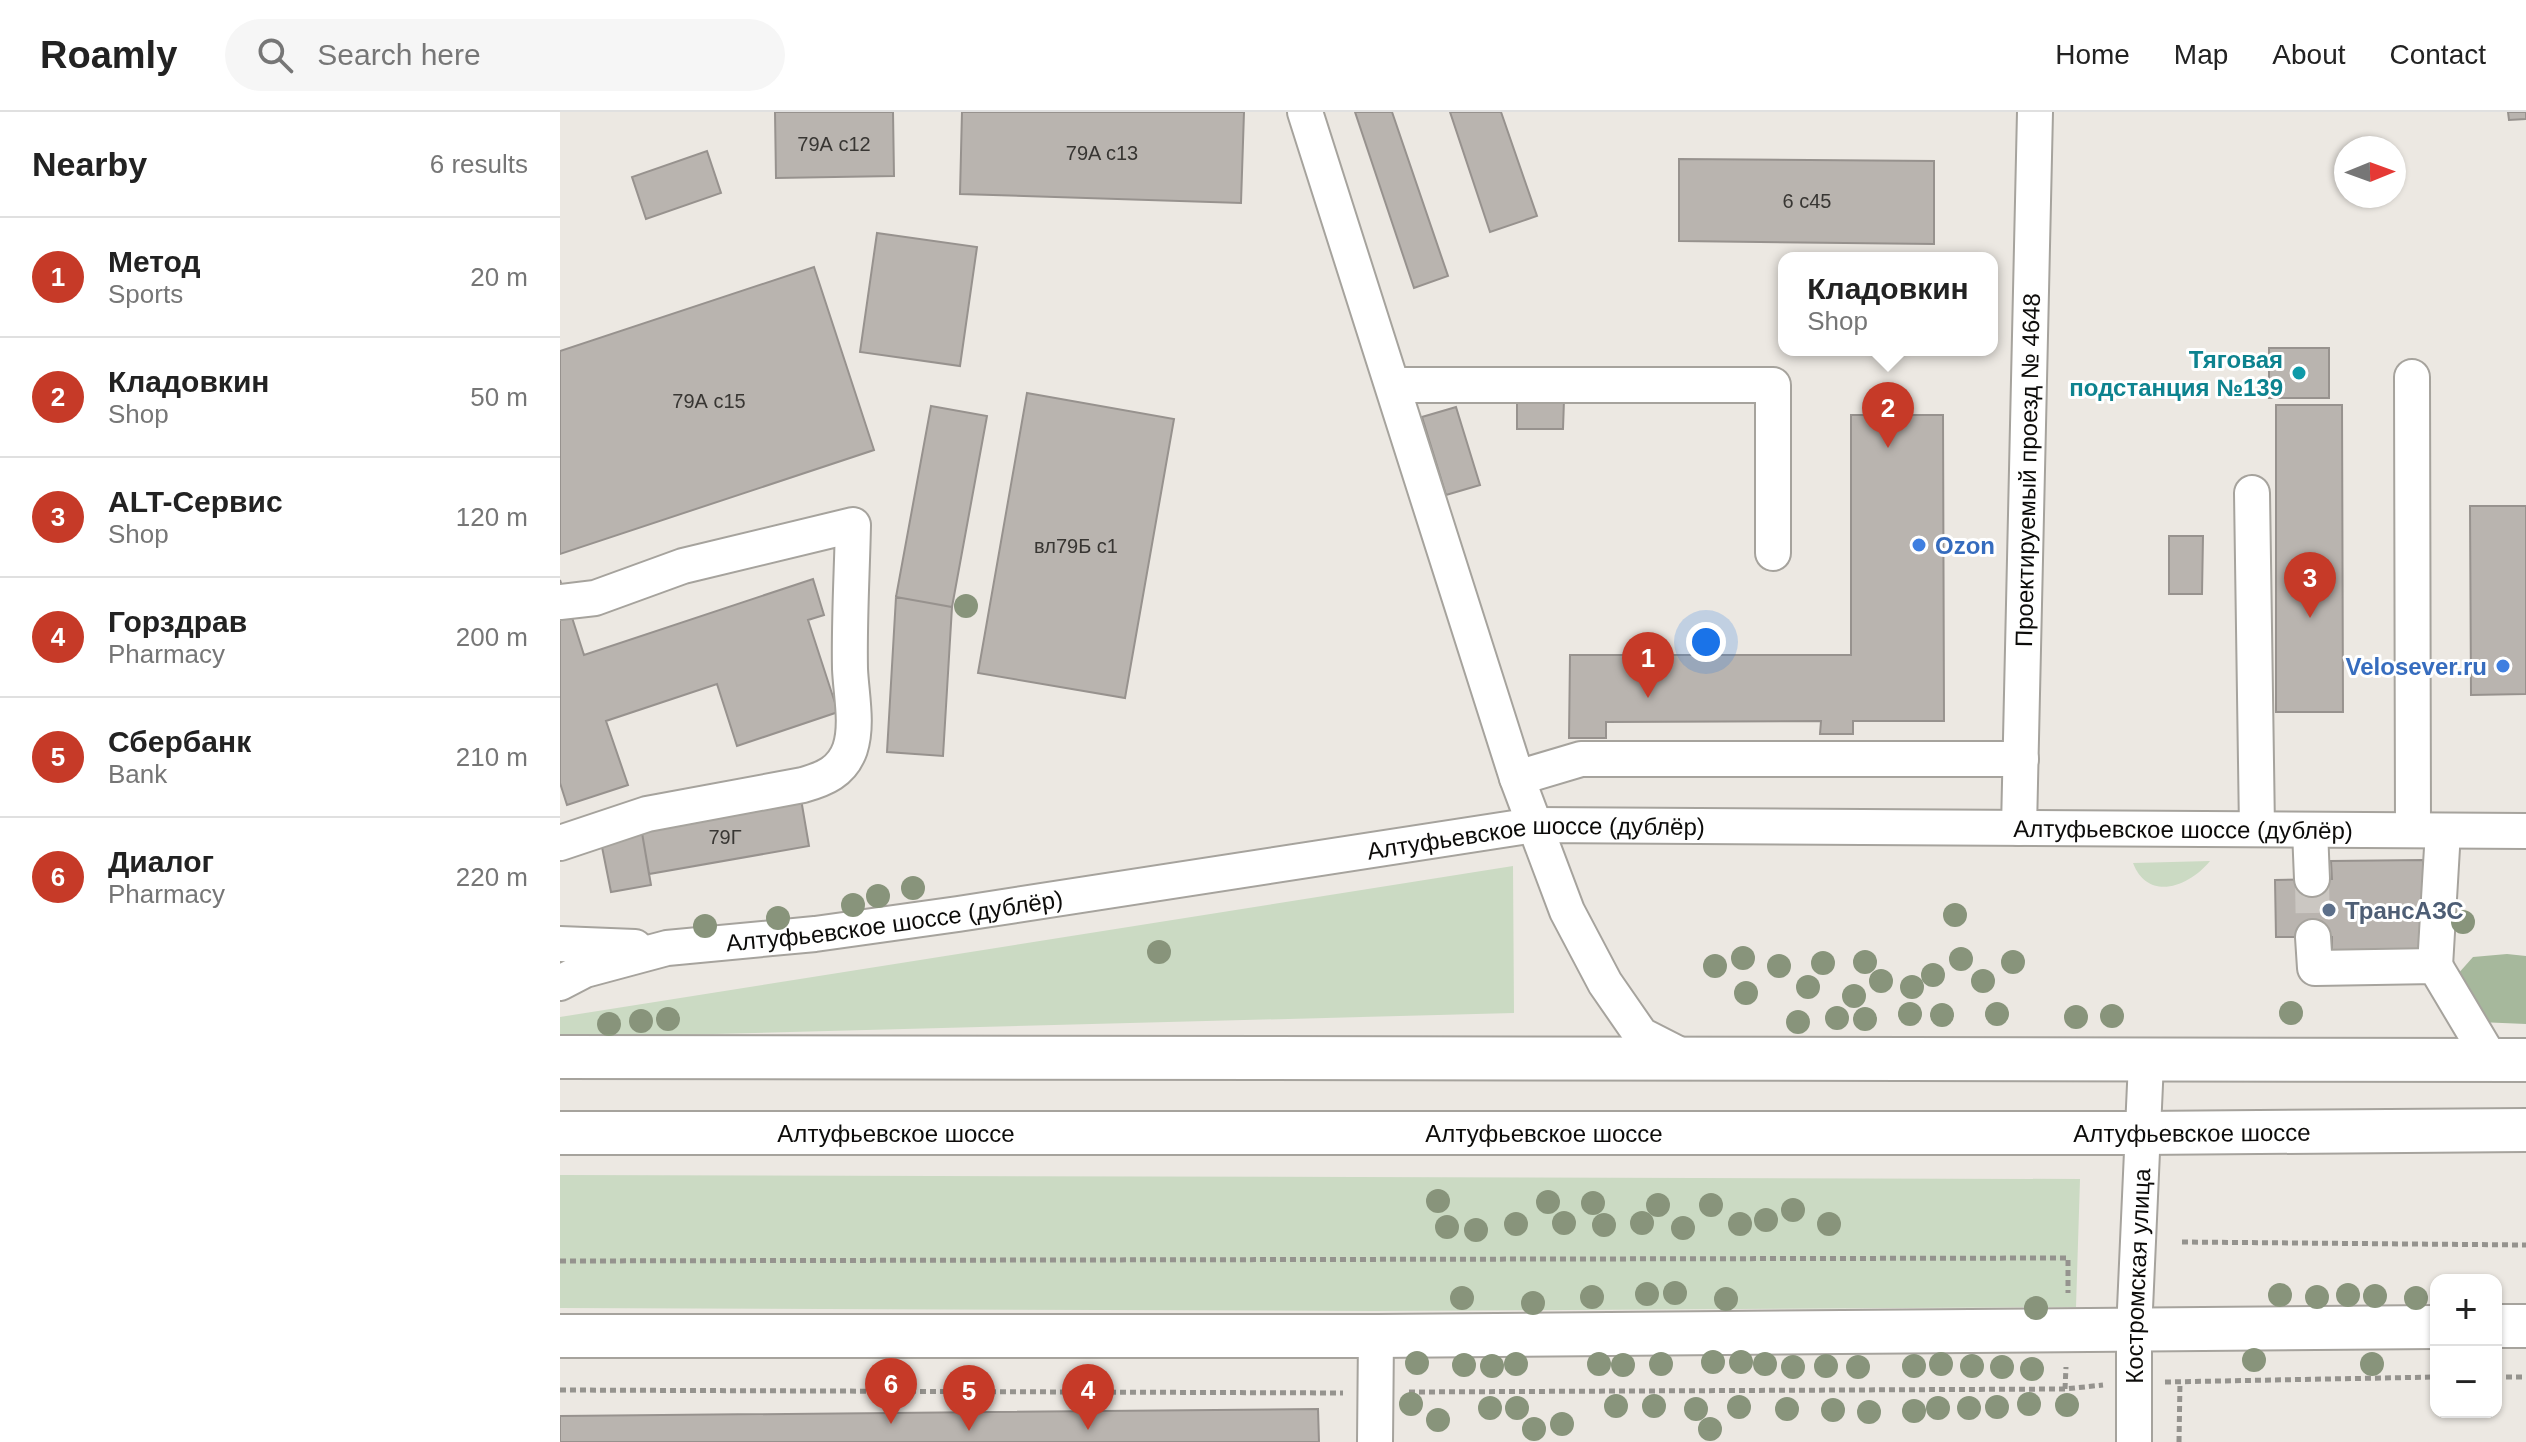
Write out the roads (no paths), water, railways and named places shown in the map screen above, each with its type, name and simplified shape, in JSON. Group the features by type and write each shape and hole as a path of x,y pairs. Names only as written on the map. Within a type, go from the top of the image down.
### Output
{"main road":[{"path":"560,1057 2146,1062 2509,1060"},
{"name":"Алтуфьевское шоссе","path":"560,1133 2142,1133 2526,1130"},
{"path":"2502,1326 2526,1326"},
{"path":"560,1336 1376,1336 2430,1327"}],"street":[{"path":"1305,112 1517,778 1567,911 1605,983 1641,1035 1688,1059"},
{"name":"Проектируемый проезд № 4648","path":"2019,828 2035,112"},
{"path":"2412,377 2435,966 2509,1060"},
{"path":"1393,385 1773,385 1773,553"},
{"path":"2252,493 2257,829"},
{"path":"560,602 595,598 683,566 853,525 850,667 853,723 850,749 839,768 827,778 803,785 647,814 560,843"},
{"path":"1517,778 1581,759 2021,759"},
{"name":"Алтуфьевское шоссе (дублёр)","path":"560,983 585,970 667,948 958,914 1534,825 2526,831"},
{"path":"2310,830 2312,879"},
{"path":"2313,937 2315,968 2435,966"},
{"path":"561,941 667,948"},
{"name":"Костромская улица","path":"2134,1442 2134,1331 2146,1062"},
{"path":"1375,1442 1376,1336"}],"tunnel":[{"path":"2312,879 2313,937"}],"place":[{"name":"Тяговая подстанция №139","path":"2299,373"},
{"name":"Кладовкин","path":"1888,448"},
{"name":"Ozon","path":"1919,545"},
{"name":"ALT-Сервис","path":"2310,618"},
{"name":"Velosever.ru","path":"2503,666"},
{"name":"Метод","path":"1648,698"},
{"name":"ТрансАЗС","path":"2329,910"},
{"name":"Диалог","path":"891,1424"},
{"name":"Горздрав","path":"1088,1430"},
{"name":"Сбербанк","path":"969,1431"}]}
